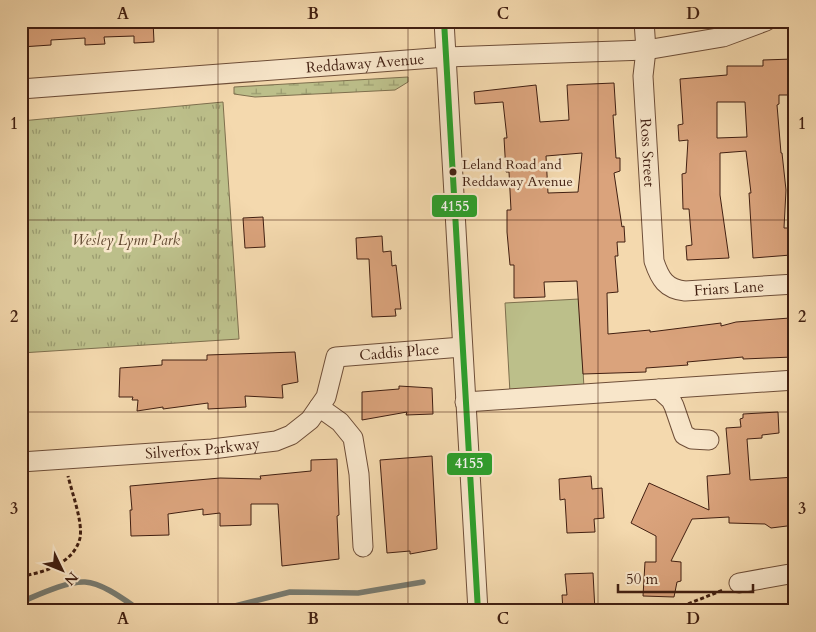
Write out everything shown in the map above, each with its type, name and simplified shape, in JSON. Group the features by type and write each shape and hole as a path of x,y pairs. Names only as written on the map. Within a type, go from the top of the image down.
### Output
{"street":[{"path":"444,21 478,611"},
{"name":"Ross Street","path":"644,21 646,50 643,76 654,261 658,274 664,284"},
{"name":"Reddaway Avenue","path":"21,89 447,57 646,50 723,37 766,21"},
{"name":"Friars Lane","path":"664,284 675,290 685,291 795,284"},
{"name":"Caddis Place","path":"336,357 462,346"},
{"name":"Silverfox Parkway","path":"21,462 212,449 276,441 291,435 310,420 326,397 336,357"},
{"path":"465,402 795,380"},
{"path":"659,389 674,406 684,435 692,439 709,440"},
{"path":"319,407 340,422 353,438 359,474 363,547"},
{"path":"739,583 795,573"}],"path":[{"path":"21,576 49,570 63,562 72,553 80,539 80,528 66,458"},
{"path":"670,611 739,583"}],"green space":[{"path":"408,77 408,82 395,90 255,97 234,94 234,87"},
{"name":"Wesley Lynn Park","path":"223,102 239,339 21,353 21,121"},
{"path":"579,299 584,388 510,393 505,303"}],"building":[{"path":"21,21 153,21 154,42 134,43 134,36 104,37 105,44 85,45 85,38 51,40 51,45 21,47"},
{"path":"793,59 794,95 779,95 779,104 777,105 786,190 784,228 789,228 791,255 753,258 749,193 751,193 746,151 720,153 720,195 729,258 687,260 686,246 692,245 689,209 683,209 682,174 686,173 688,140 679,141 678,125 683,124 680,79 727,75 727,66 763,66 763,60","holes":["717,102 745,102 747,137 717,138"]},
{"path":"614,83 616,115 613,115 616,158 620,158 620,171 614,173 622,227 624,226 625,242 617,242 618,256 615,256 618,292 607,293 608,334 650,330 650,332 721,323 721,326 736,322 790,318 793,357 743,359 743,357 687,362 688,365 646,368 646,372 583,374 577,281 544,282 545,297 514,298 514,265 510,265 507,232 507,210 511,210 509,172 506,172 504,138 507,138 503,102 475,104 474,92 536,85 540,122 569,120 567,85","holes":["582,153 578,192 548,193 546,156"]},
{"path":"263,217 265,247 245,248 243,218"},
{"path":"382,236 383,252 391,251 392,266 396,265 401,309 395,309 396,316 372,317 369,259 357,259 356,238"},
{"path":"295,352 298,382 282,385 283,398 245,396 246,407 208,409 208,403 137,411 138,400 132,400 133,397 119,397 120,368 162,365 162,360 207,360 207,355"},
{"path":"399,386 432,388 433,414 406,415 407,412 362,420 362,392 399,389"},
{"path":"778,412 779,433 762,435 762,438 747,439 750,480 795,477 795,525 771,528 765,524 729,523 729,517 692,519 671,561 681,562 681,581 677,582 674,597 643,596 645,562 656,562 656,536 631,523 649,483 709,510 707,476 730,474 726,428 741,427 740,419 743,418 743,414"},
{"path":"432,456 437,549 410,554 410,551 387,553 380,460"},
{"path":"337,459 339,559 282,566 278,504 251,504 251,525 220,526 220,513 203,515 203,509 168,514 169,535 131,536 130,510 132,510 130,486 220,478 261,479 260,476 311,471 311,460"},
{"path":"591,476 592,489 602,488 604,518 594,519 595,532 567,533 565,499 560,500 559,479"},
{"path":"593,573 595,611 563,611 562,595 567,595 565,574"}],"waterway":[{"path":"21,602 61,586 85,582 107,589 141,611"},
{"path":"206,611 231,607 290,592 358,593 423,582"}],"transit line":[{"name":"4155","path":"444,21 478,611"}],"place":[{"name":"Leland Road and Reddaway Avenue","path":"453,172"}]}
